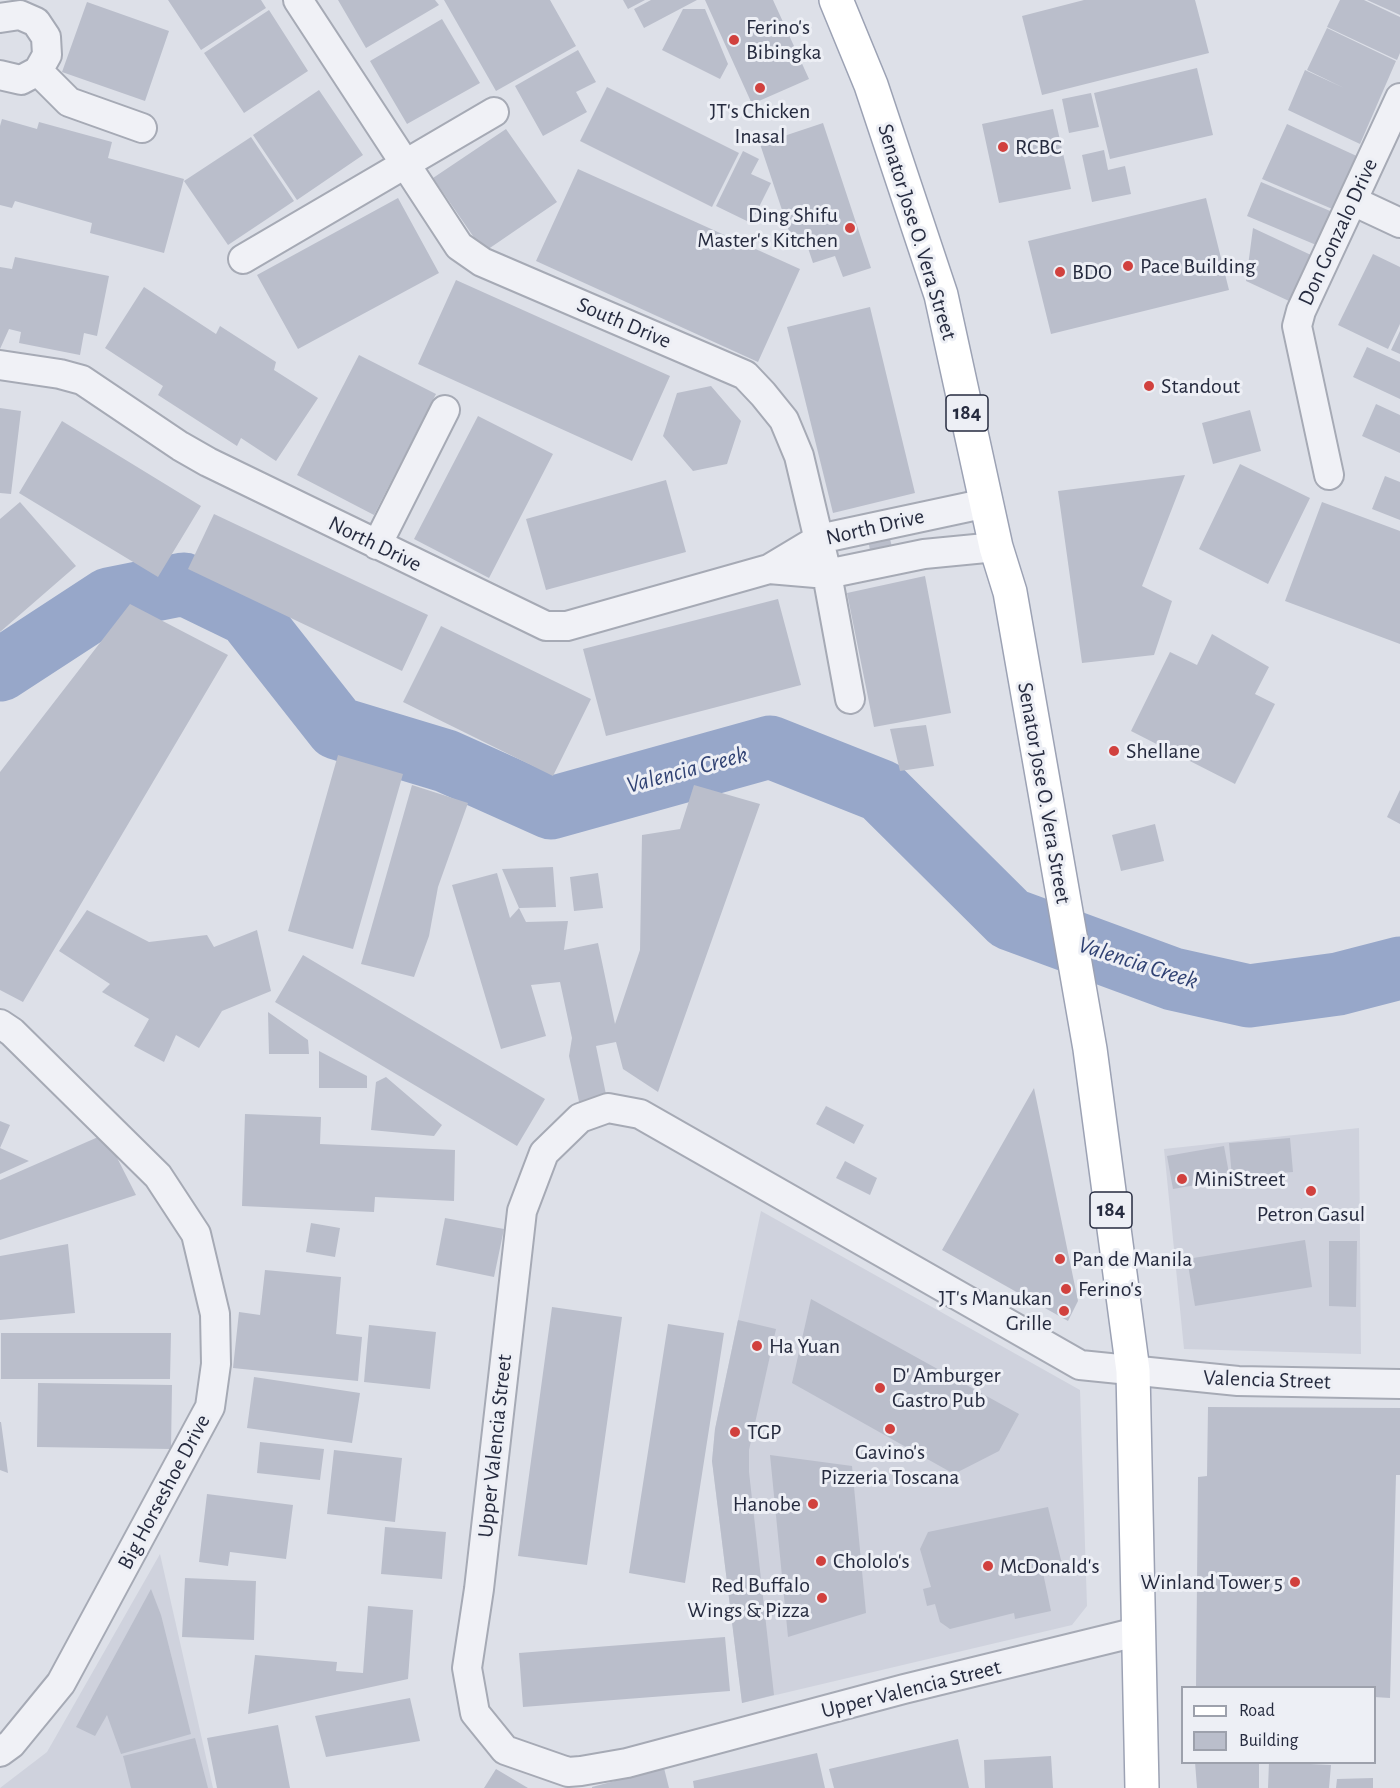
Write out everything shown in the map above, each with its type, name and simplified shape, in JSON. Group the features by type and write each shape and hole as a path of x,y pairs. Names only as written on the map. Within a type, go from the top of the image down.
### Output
{"main road":[{"name":"Senator Jose O. Vera Street","path":"836,0 871,85 941,295 996,547 1010,592 1090,1049 1133,1371 1142,1788"}],"street":[{"name":"South Drive","path":"298,0 459,246 482,262 745,375 784,420 799,456 819,539 850,699"},
{"path":"0,75 21,80 38,71 47,55 46,37 36,22 20,15 1,16"},
{"path":"38,71 69,102 142,128"},
{"name":"Don Gonzalo Drive","path":"1329,475 1297,326 1301,311 1400,98"},
{"path":"243,259 494,112"},
{"path":"1353,201 1400,223"},
{"name":"North Drive","path":"0,365 60,374 82,380 207,462 546,626 567,626 769,569 819,539 987,502"},
{"path":"377,545 445,411"},
{"name":"North Drive","path":"769,569 826,574 924,554 996,547"},
{"name":"Big Horseshoe Drive","path":"0,1024 12,1032 158,1176 196,1234 215,1314 216,1364 210,1407 61,1683 11,1744 0,1752"},
{"name":"Upper Valencia Street","path":"1133,1371 1080,1365 640,1114 608,1108 580,1118 544,1153 522,1210 479,1589 467,1668 475,1713 505,1750 568,1772 581,1772 627,1763 904,1689 1137,1632"},
{"name":"Valencia Street","path":"1133,1371 1238,1381 1400,1384"}],"shaded area":[{"path":"1359,1128 1361,1354 1184,1349 1164,1149"},
{"path":"761,1211 1080,1390 1087,1606 1072,1625 742,1703 712,1461 715,1429"},
{"path":"160,1554 213,1788 0,1788 47,1752"}],"building":[{"path":"168,0 261,0 266,8 201,50"},
{"path":"338,0 435,0 439,5 366,48"},
{"path":"444,0 550,0 576,46 496,91"},
{"path":"623,0 645,0 628,9"},
{"path":"651,0 697,0 644,28 634,9"},
{"path":"705,0 773,0 809,79 752,104"},
{"path":"1084,0 1195,0 1209,53 1042,95 1022,16"},
{"path":"1340,0 1364,0 1400,17 1400,53 1397,60 1327,27"},
{"path":"1367,0 1400,0 1400,15"},
{"path":"87,2 169,31 145,101 62,72"},
{"path":"683,9 705,9 728,64 720,79 662,50"},
{"path":"269,10 308,71 244,113 204,53"},
{"path":"442,19 480,83 407,124 370,61"},
{"path":"1327,28 1396,61 1360,144 1288,110 1305,70 1344,88 1307,70"},
{"path":"578,50 596,82 576,92 587,112 543,136 515,86"},
{"path":"1197,68 1213,135 1110,159 1094,93"},
{"path":"607,87 739,153 712,207 580,141"},
{"path":"319,90 363,155 297,200 253,135"},
{"path":"1091,93 1099,127 1069,133 1062,99"},
{"path":"1053,109 1071,189 999,203 982,124"},
{"path":"2,119 37,129 39,122 112,142 108,158 184,179 164,253 90,233 92,223 15,201 12,208 0,205 0,126"},
{"path":"823,123 871,268 843,277 835,256 813,263 807,245 795,249 760,144"},
{"path":"1287,124 1361,158 1337,211 1262,179"},
{"path":"506,129 557,202 484,252 433,178"},
{"path":"251,137 294,201 228,245 184,181"},
{"path":"1104,150 1108,170 1125,166 1131,194 1092,202 1082,155"},
{"path":"743,151 759,159 751,174 771,183 751,223 716,206"},
{"path":"578,169 800,269 758,362 536,261"},
{"path":"1261,182 1335,213 1321,247 1247,216"},
{"path":"398,198 439,273 298,349 257,275"},
{"name":"Pace Building","path":"1206,198 1229,290 1051,334 1028,241"},
{"path":"1253,228 1311,255 1289,301 1246,281"},
{"path":"1373,254 1400,267 1400,324 1388,349 1338,325"},
{"path":"15,257 109,276 97,336 84,333 80,355 19,343 21,332 9,329 0,349 0,267 12,269"},
{"path":"456,280 670,376 632,461 418,364"},
{"path":"144,287 216,334 220,326 276,362 274,370 318,398 276,461 241,438 237,446 158,395 163,386 105,348"},
{"path":"870,307 915,493 833,513 787,327"},
{"path":"1400,331 1400,354 1391,350"},
{"path":"1367,347 1400,362 1400,399 1353,377"},
{"path":"359,355 436,394 374,515 297,475"},
{"path":"711,386 741,421 727,464 693,471 663,436 677,393"},
{"path":"1376,404 1400,415 1400,453 1362,436"},
{"path":"0,408 21,411 11,494 0,493"},
{"path":"1250,410 1261,451 1213,464 1202,423"},
{"path":"478,416 553,454 489,578 414,539"},
{"path":"62,421 201,506 158,577 19,493"},
{"path":"1240,464 1310,498 1268,584 1199,549"},
{"path":"1185,475 1142,586 1172,601 1154,655 1082,663 1058,491"},
{"path":"1385,476 1400,482 1400,520 1372,509"},
{"path":"666,480 686,552 546,590 526,519"},
{"path":"20,502 76,566 0,632 0,519"},
{"path":"1322,502 1400,531 1400,644 1285,601"},
{"path":"214,514 428,615 402,671 188,569"},
{"path":"889,535 893,551 871,556 868,539"},
{"path":"925,576 951,713 874,727 847,593"},
{"path":"778,599 801,685 606,736 583,649"},
{"path":"130,604 228,655 23,1002 0,990 0,772"},
{"path":"441,626 591,699 553,776 403,702"},
{"path":"1212,634 1269,667 1255,694 1275,704 1235,784 1131,731 1170,652 1197,665"},
{"path":"926,725 934,766 900,771 890,729"},
{"path":"338,755 403,774 353,949 288,931"},
{"path":"412,785 468,803 438,887 429,936 414,977 361,964"},
{"path":"694,785 760,804 658,1092 623,1069 616,1042 596,1046 608,1104 580,1106 569,1056 572,1038 560,982 531,985 546,1036 501,1049 452,885 497,873 510,918 519,908 526,922 568,921 564,950 598,943 615,1024 640,950 642,835 680,829"},
{"path":"1400,790 1400,824 1387,817"},
{"path":"1155,824 1164,861 1121,871 1112,835"},
{"path":"553,867 556,907 519,908 502,869"},
{"path":"598,873 603,908 574,911 570,877"},
{"path":"87,910 149,942 207,935 214,947 257,930 271,991 222,1011 199,1048 176,1035 164,1062 134,1046 149,1019 102,992 110,984 59,951"},
{"path":"303,955 545,1099 517,1146 275,1002"},
{"path":"268,1012 308,1040 309,1054 269,1054"},
{"path":"319,1051 367,1076 367,1088 319,1088"},
{"path":"386,1077 442,1125 434,1136 371,1130 376,1082"},
{"path":"1034,1088 1078,1301 1068,1321 942,1250"},
{"path":"826,1106 864,1125 854,1144 816,1124"},
{"path":"245,1114 321,1117 320,1144 455,1150 454,1201 375,1197 374,1212 242,1206"},
{"path":"0,1121 10,1125 0,1148"},
{"path":"105,1134 136,1195 0,1240 0,1180"},
{"path":"1290,1138 1293,1172 1232,1177 1229,1143"},
{"path":"1224,1146 1230,1179 1173,1189 1167,1156"},
{"path":"0,1148 29,1161 0,1174"},
{"path":"845,1161 877,1178 870,1195 836,1178"},
{"path":"445,1218 504,1229 494,1277 436,1265"},
{"path":"311,1223 340,1228 335,1257 306,1252"},
{"path":"1305,1240 1312,1287 1195,1306 1187,1259"},
{"path":"1329,1241 1357,1241 1356,1307 1329,1306"},
{"path":"68,1244 75,1313 0,1320 0,1256"},
{"path":"265,1270 341,1277 336,1334 362,1337 358,1381 233,1368 239,1312 260,1315"},
{"path":"811,1299 1019,1414 999,1451 954,1474 792,1383"},
{"path":"552,1307 622,1317 587,1565 518,1556"},
{"path":"738,1320 776,1329 749,1450 749,1472 774,1695 742,1703 712,1461 715,1429"},
{"path":"668,1324 724,1333 685,1583 629,1573"},
{"path":"369,1325 436,1332 430,1389 364,1382"},
{"path":"1,1333 171,1333 170,1379 1,1379"},
{"path":"254,1377 360,1393 352,1443 247,1428"},
{"path":"38,1383 172,1385 171,1449 37,1447"},
{"name":"Winland Tower 5","path":"1208,1407 1400,1408 1400,1475 1396,1475 1390,1698 1376,1697 1376,1686 1196,1686 1198,1477 1207,1476"},
{"path":"1,1422 8,1473 0,1470"},
{"path":"260,1442 324,1449 320,1480 257,1473"},
{"path":"334,1450 402,1458 395,1522 327,1514"},
{"path":"770,1455 852,1466 866,1613 788,1637"},
{"path":"207,1494 293,1505 286,1559 230,1552 228,1566 199,1562"},
{"name":"McDonald's","path":"1048,1507 1062,1564 1042,1568 1051,1611 1015,1619 1014,1613 950,1629 940,1622 935,1604 927,1606 923,1589 931,1587 920,1549 928,1532"},
{"path":"385,1527 446,1532 442,1579 381,1574"},
{"path":"185,1578 256,1581 254,1640 182,1637"},
{"path":"151,1589 161,1615 191,1734 121,1754 107,1715 95,1736 76,1727"},
{"path":"368,1606 413,1610 408,1679 248,1714 255,1655 337,1662 336,1671 363,1673"},
{"path":"725,1637 730,1691 523,1707 519,1653"},
{"path":"410,1698 420,1741 326,1757 315,1716"},
{"path":"278,1725 290,1788 217,1788 207,1738"},
{"path":"195,1738 208,1788 131,1788 123,1756"},
{"path":"958,1739 969,1788 834,1788 829,1769"},
{"path":"817,1753 825,1788 694,1788 693,1781"},
{"path":"1051,1756 1053,1788 985,1788 984,1760"},
{"path":"1195,1764 1259,1764 1259,1788 1197,1788"},
{"path":"1269,1764 1331,1765 1329,1788 1268,1788"},
{"path":"664,1768 669,1788 592,1788 592,1787"},
{"path":"496,1769 528,1788 484,1788"},
{"path":"1373,1778 1373,1788 1336,1788 1337,1779"}],"waterway":[{"name":"Valencia Creek","path":"0,670 109,599 184,584 248,615 337,728 446,761 551,808 770,747 881,791 1010,919 1173,979 1249,996 1338,984 1400,968"}],"place":[{"name":"Ferino's Bibingka","path":"734,40"},
{"name":"JT's Chicken Inasal","path":"760,88"},
{"name":"RCBC","path":"1003,147"},
{"name":"Ding Shifu Master's Kitchen","path":"850,228"},
{"name":"Pace Building","path":"1128,266"},
{"name":"BDO","path":"1060,272"},
{"name":"Standout","path":"1149,386"},
{"name":"Shellane","path":"1114,751"},
{"name":"MiniStreet","path":"1182,1179"},
{"name":"Petron Gasul","path":"1311,1191"},
{"name":"Pan de Manila","path":"1060,1259"},
{"name":"Ferino's","path":"1066,1289"},
{"name":"JT's Manukan Grille","path":"1064,1311"},
{"name":"Ha Yuan","path":"757,1346"},
{"name":"D' Amburger Gastro Pub","path":"880,1388"},
{"name":"Gavino's Pizzeria Toscana","path":"890,1429"},
{"name":"TGP","path":"735,1432"},
{"name":"Hanobe","path":"813,1504"},
{"name":"Chololo's","path":"821,1561"},
{"name":"McDonald's","path":"988,1566"},
{"name":"Winland Tower 5","path":"1295,1582"},
{"name":"Red Buffalo Wings & Pizza","path":"822,1598"}]}
